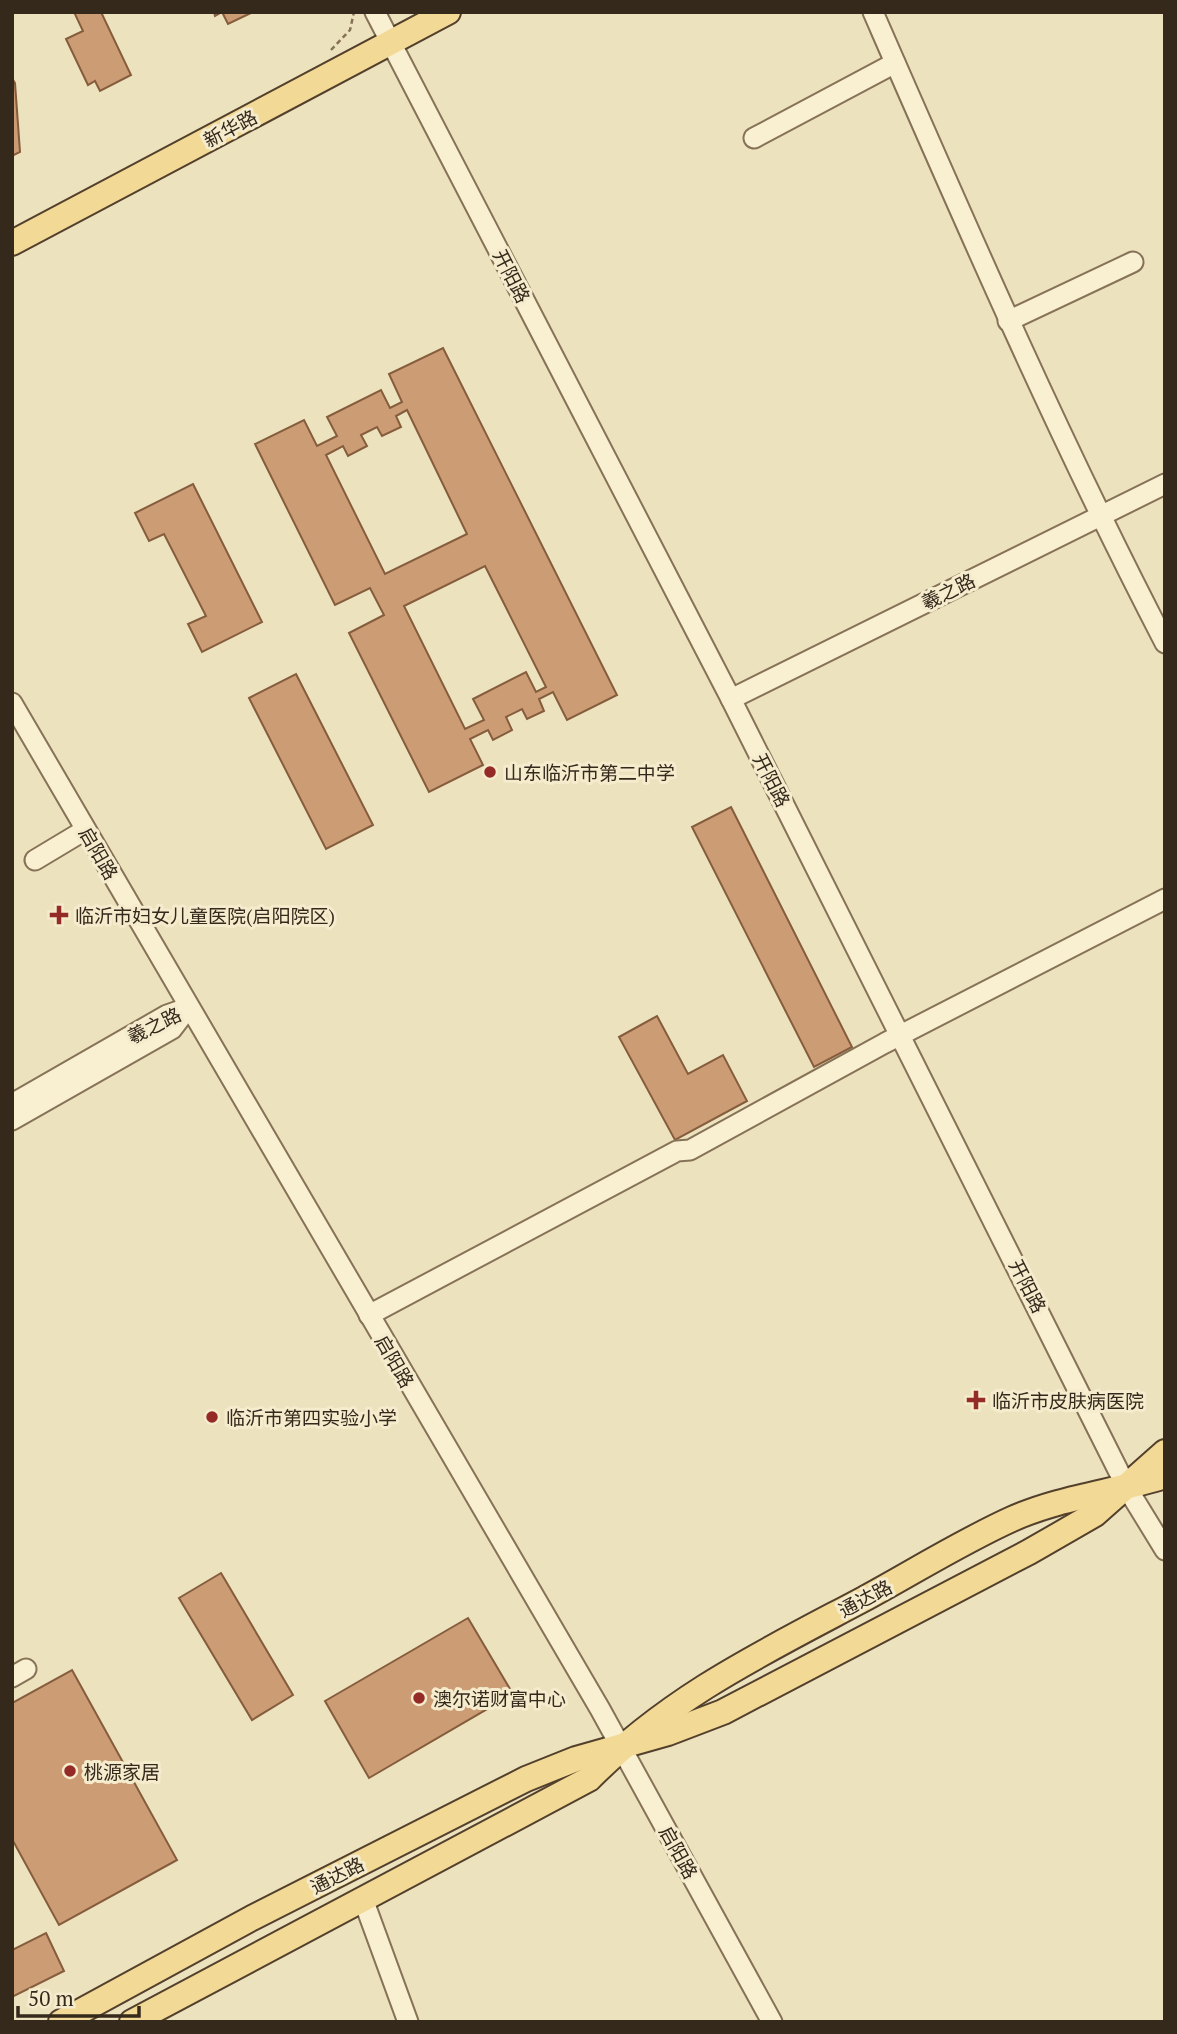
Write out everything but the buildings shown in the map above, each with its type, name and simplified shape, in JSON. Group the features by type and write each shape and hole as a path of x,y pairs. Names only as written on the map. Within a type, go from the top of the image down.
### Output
{"main road":[{"name":"新华路","path":"12,243 449,12"},
{"name":"通达路","path":"61,2022 252,1918 526,1779 576,1759 621,1747 723,1712 1029,1552 1095,1514 1165,1452"},
{"name":"通达路","path":"132,2022 589,1779 621,1747 709,1682 1013,1519 1085,1495 1127,1488 1165,1476"}],"street":[{"name":"开阳路","path":"375,12 731,699 1127,1488 1165,1550"},
{"path":"873,12 1007,321 1099,516 1165,643"},
{"path":"754,138 895,63"},
{"path":"1007,321 1133,262"},
{"name":"羲之路","path":"731,699 1165,484"},
{"name":"启阳路","path":"12,703 80,826 621,1747 772,2022"},
{"path":"35,860 80,826"},
{"path":"369,1315 677,1151 690,1150 901,1035 1165,899"},
{"name":"羲之路","path":"12,1104 167,1015 188,1008"},
{"name":"羲之路","path":"12,1120 172,1029 188,1008"},
{"path":"363,1899 408,2022"}],"path":[{"path":"331,50 350,30 354,12"}],"place":[{"name":"山东临沂市第二中学","path":"490,772"},
{"name":"临沂市妇女儿童医院(启阳院区)","path":"59,915"},
{"name":"临沂市皮肤病医院","path":"976,1400"},
{"name":"临沂市第四实验小学","path":"212,1417"},
{"name":"澳尔诺财富中心","path":"419,1698"},
{"name":"桃源家居","path":"70,1771"}]}
